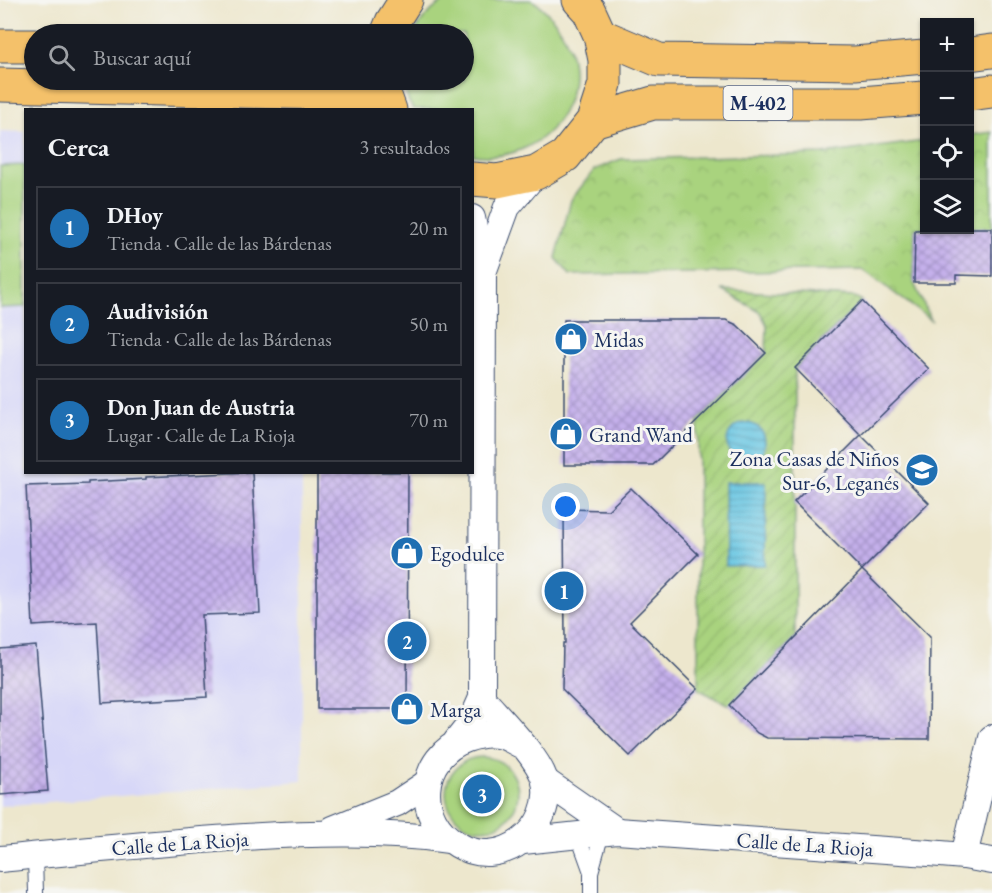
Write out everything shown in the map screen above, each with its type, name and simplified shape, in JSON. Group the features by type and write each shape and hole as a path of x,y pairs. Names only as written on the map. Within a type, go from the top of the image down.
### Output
{"highway":[{"path":"474,179 497,182 536,173 565,156 593,121 605,84 605,60 600,35 589,11 579,0"},
{"name":"M-402","path":"600,35 659,60 855,63 920,57"},
{"path":"0,46 24,46"},
{"path":"974,53 992,51"},
{"path":"0,85 24,86"},
{"path":"206,90 329,93 362,103 368,108"},
{"path":"383,90 389,108"},
{"path":"974,94 992,92"},
{"name":"M-402","path":"593,121 653,103 861,103 920,98"}],"street":[{"path":"483,271 507,207 536,173"},
{"path":"474,228 483,271 482,698 471,723 433,767 427,783 427,804 435,824 449,840 466,850 486,854 505,850 523,842 538,825 545,804 545,781 537,762 482,698"},
{"path":"456,742 478,735 502,736 523,746"},
{"path":"964,856 992,738"},
{"path":"545,781 599,833"},
{"name":"Calle de La Rioja","path":"325,833 397,803 427,783"},
{"name":"Calle de La Rioja","path":"0,859 149,843 325,833 415,836 449,840"},
{"name":"Calle de La Rioja","path":"523,842 599,833 964,856 992,861"}],"lane":[{"path":"591,893 591,872 599,833"},
{"path":"591,872 599,833"},
{"path":"35,855 36,893"}],"shaded area":[{"path":"0,131 24,132 24,474 302,474 302,781 0,806"}],"green space":[{"path":"447,0 530,0 551,17 566,41 573,66 571,91 562,114 547,133 527,147 502,155 474,155 474,108 412,108 406,90 474,90 474,24 420,24 436,7"},
{"path":"992,132 992,228 974,228 974,134"},
{"path":"920,142 920,228 915,228 914,283 931,320 863,270 570,275 556,258 571,200 594,170 621,159 823,154"},
{"path":"24,165 24,307 0,308 0,166"},
{"path":"722,290 855,297 862,301 795,368 795,637 729,705 698,689 698,420 766,353 767,325 760,312"},
{"path":"489,757 508,767 516,779 518,793 516,807 508,819 496,827 475,829 456,819 448,807 446,786 456,767 468,759"}],"water":[{"path":"746,423 759,429 765,442 759,455 746,461 733,455 727,442 733,429"},
{"path":"725,482 766,482 765,565 726,566"}],"building":[{"path":"974,228 992,228 992,276 956,275 956,283 914,283 915,230 920,230 920,234 974,234"},
{"path":"862,301 929,369 861,435 795,368"},
{"path":"564,320 726,320 737,325 766,353 653,465 564,465"},
{"path":"861,435 929,503 862,570 794,502"},
{"path":"252,474 260,613 202,615 207,697 102,703 97,622 33,626 26,486 88,484 88,482 146,479 146,477"},
{"path":"317,474 408,474 407,709 317,709"},
{"path":"631,488 698,554 630,622 698,689 630,756 562,689 563,643 565,643 564,509 608,510"},
{"path":"862,570 930,637 929,739 767,738 757,733 729,705"},
{"path":"36,646 48,791 0,795 0,649"}],"place":[{"name":"Midas","path":"571,339"},
{"name":"Grand Wand","path":"566,434"},
{"name":"Zona Casas de Niños Sur-6, Leganés","path":"922,470"},
{"name":"Egodulce","path":"407,553"},
{"name":"DHoy","path":"564,591"},
{"name":"Audivisión","path":"407,641"},
{"name":"Marga","path":"407,709"},
{"name":"Don Juan de Austria","path":"482,794"}]}
